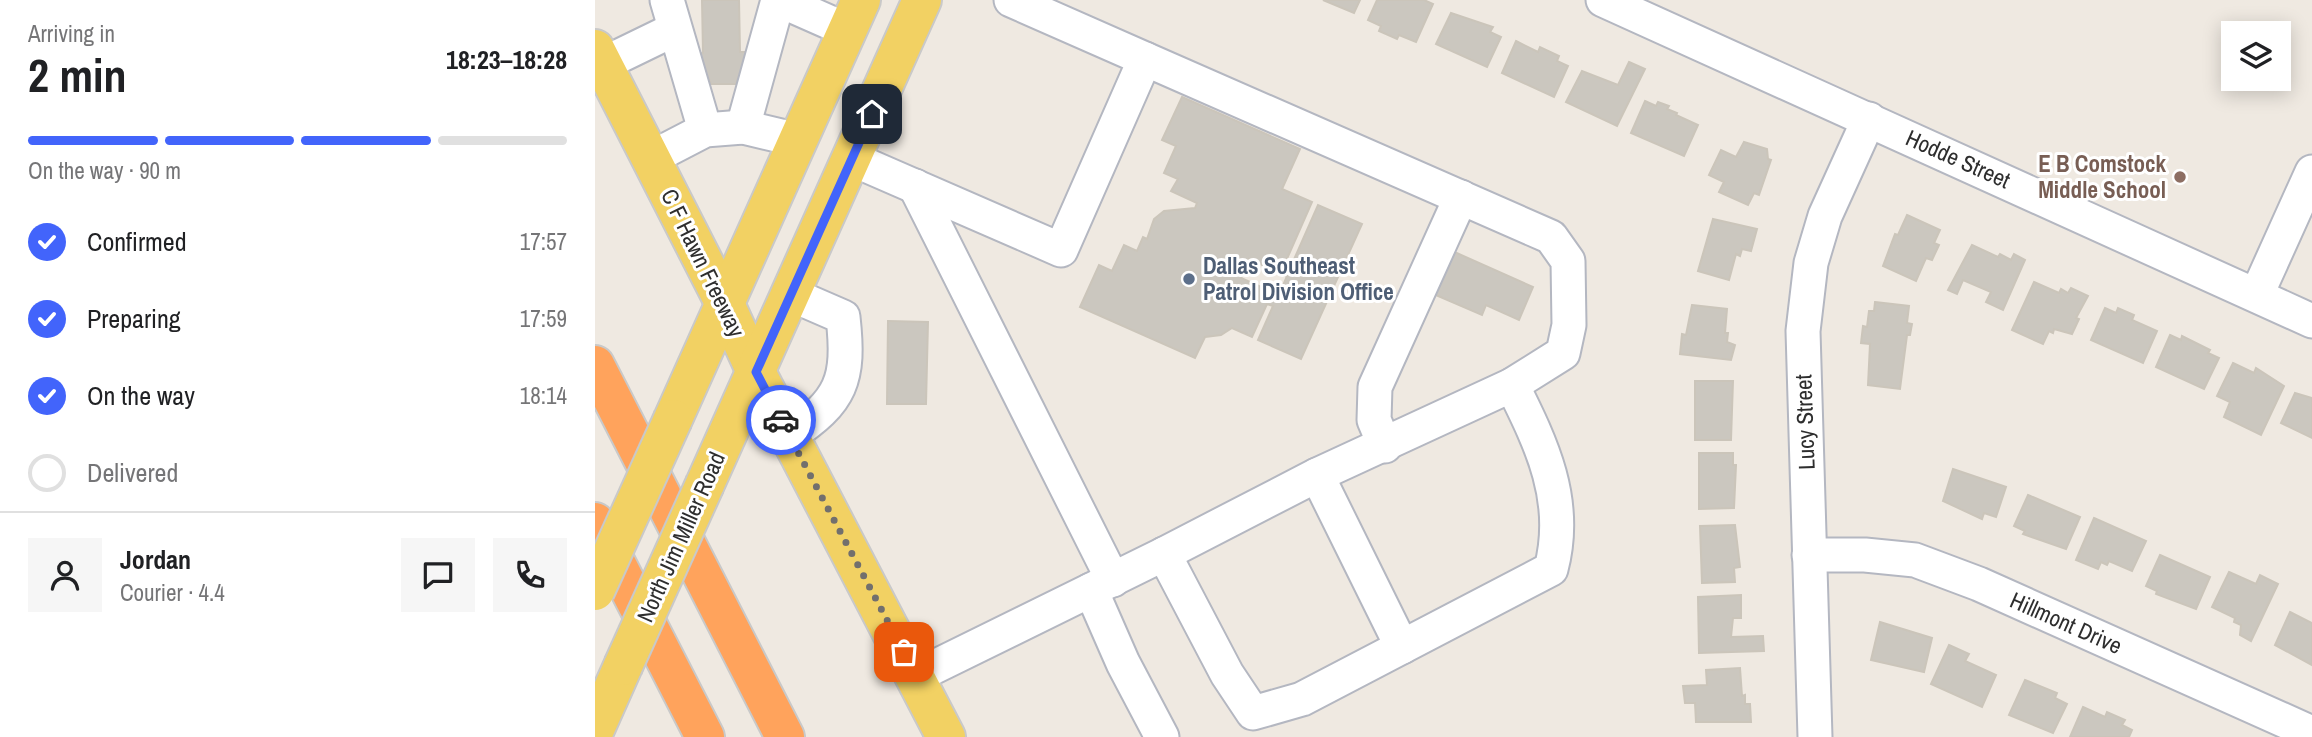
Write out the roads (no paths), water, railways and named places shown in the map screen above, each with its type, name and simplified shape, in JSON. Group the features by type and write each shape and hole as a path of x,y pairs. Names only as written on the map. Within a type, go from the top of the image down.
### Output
{"highway":[{"path":"595,365 785,737"},
{"path":"595,522 705,737"}],"main road":[{"name":"North Jim Miller Road","path":"595,729 922,0"},
{"path":"595,591 854,15"},
{"name":"C F Hawn Freeway","path":"599,57 725,304 756,372 946,737"},
{"path":"798,140 852,159"}],"street":[{"path":"743,127 778,0 854,15"},
{"path":"916,676 1317,475 1385,446 1511,385 1563,353 1569,325 1568,261 1551,237 1011,0"},
{"name":"Hodde Street","path":"1603,0 2312,321"},
{"path":"599,57 670,15 705,130"},
{"path":"852,159 1061,250 1145,59"},
{"name":"Lucy Street","path":"1815,737 1803,331 1811,263 1825,216 1869,119"},
{"path":"651,158 705,130 743,127 798,140"},
{"path":"2257,294 2312,172"},
{"path":"915,186 1013,377 1102,585 1123,663 1163,737"},
{"path":"1385,446 1374,420 1375,387 1461,197"},
{"path":"789,436 820,415 837,393 848,356 843,317 790,294"},
{"path":"1164,554 1227,674 1253,713 1302,699 1551,569 1558,542 1559,511 1540,442 1511,385"},
{"path":"1317,475 1402,647"},
{"name":"Hillmont Drive","path":"1809,555 1865,555 1915,560 1979,584 2312,733"}],"place":[{"name":"E B Comstock Middle School","path":"2180,177"},
{"name":"Dallas Southeast Patrol Division Office","path":"1189,279"}]}
